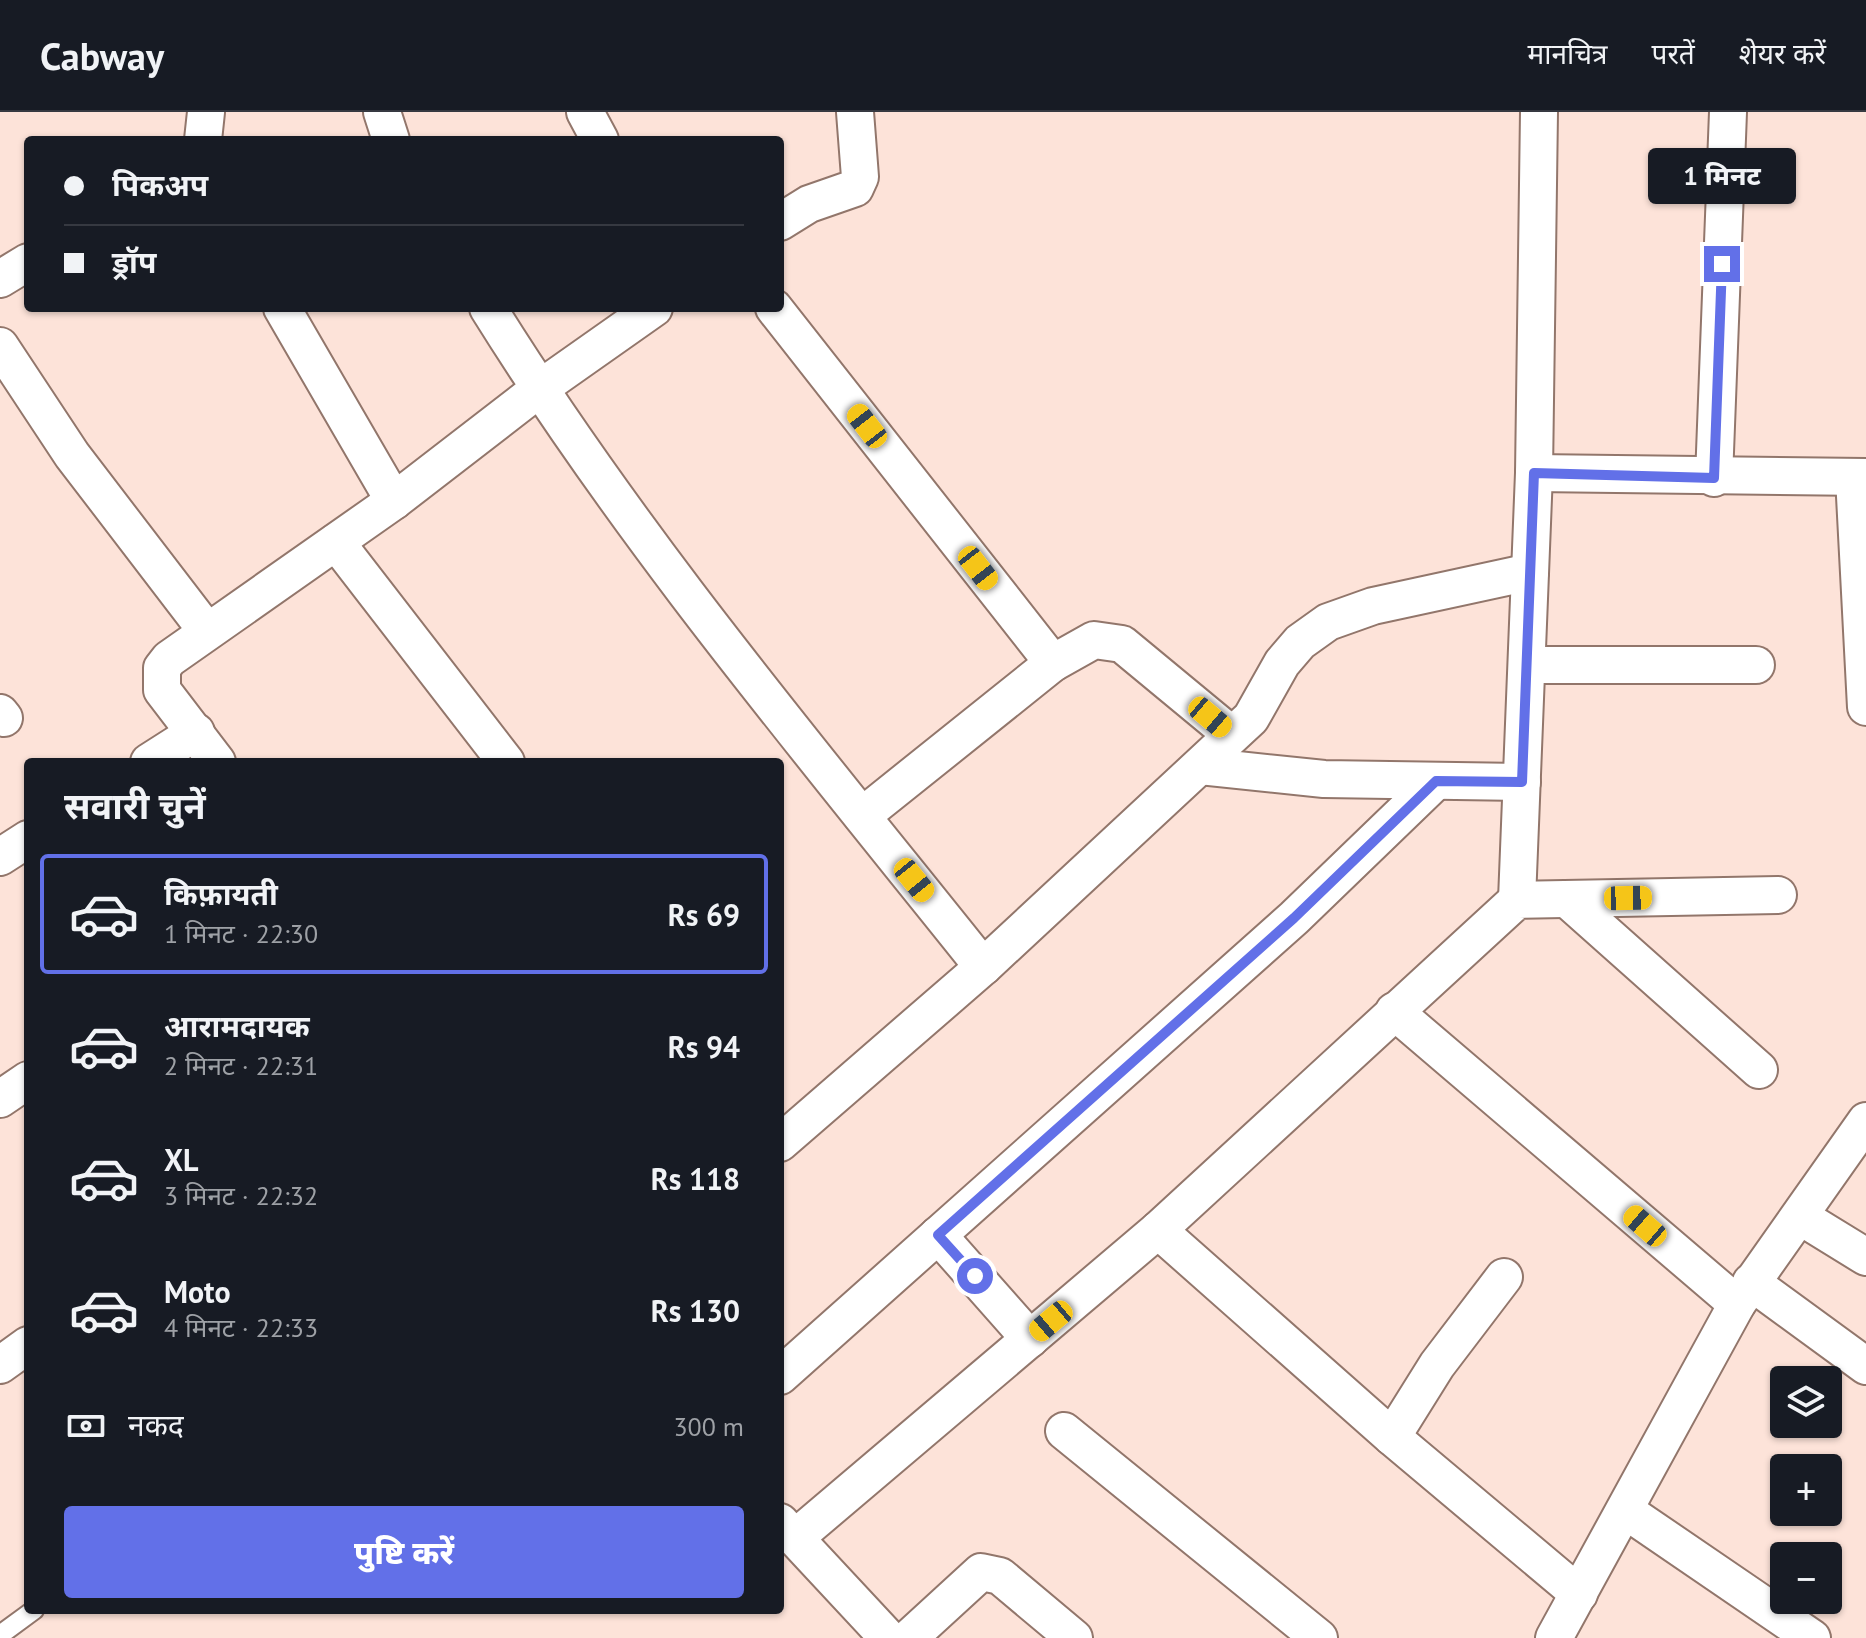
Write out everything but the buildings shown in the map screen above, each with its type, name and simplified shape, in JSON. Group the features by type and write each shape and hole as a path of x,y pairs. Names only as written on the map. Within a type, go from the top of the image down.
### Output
{"street":[{"path":"203,136 206,112"},
{"path":"382,112 390,136"},
{"path":"585,112 598,136"},
{"path":"784,220 809,204 855,188 860,177 855,112"},
{"path":"1517,900 1534,473 1539,112"},
{"path":"1714,478 1728,112"},
{"path":"0,279 24,264"},
{"path":"284,312 394,501"},
{"path":"491,312 539,389 764,695 983,967"},
{"path":"214,758 159,682 162,668 169,659 206,630 394,501 539,389 648,312"},
{"path":"777,312 1053,663"},
{"path":"0,346 72,455 206,630"},
{"path":"1534,473 1714,478 1860,477 1865,693"},
{"path":"336,542 503,758"},
{"path":"784,1140 983,967 1251,718 1282,663 1300,642 1328,622 1373,606 1530,572"},
{"path":"862,816 1053,663 1094,640 1122,644 1232,735"},
{"path":"1527,665 1756,665"},
{"path":"155,758 196,732"},
{"path":"1200,766 1324,779 1522,782"},
{"path":"784,1372 1294,918 1436,781"},
{"path":"0,857 24,842"},
{"path":"888,1638 787,1530 1030,1339 1158,1230 1517,900 1778,895"},
{"path":"1568,900 1759,1070"},
{"path":"1394,1011 1744,1293 1866,1366"},
{"path":"0,1099 24,1083"},
{"path":"1554,1638 1744,1293 1801,1217 1866,1121"},
{"path":"1801,1217 1866,1257"},
{"path":"1158,1230 1392,1437 1579,1594"},
{"path":"938,1235 1030,1339"},
{"path":"1392,1437 1437,1365 1504,1277"},
{"path":"0,1365 24,1348"},
{"path":"1064,1431 1319,1638"},
{"path":"1626,1511 1812,1638"},
{"path":"909,1638 972,1576 990,1572 1074,1638"}],"lane":[{"path":"0,1635 29,1614"}],"route":[{"path":"975,1276 938,1235 1294,918 1436,781 1522,782 1534,473 1714,478 1722,264"}]}
